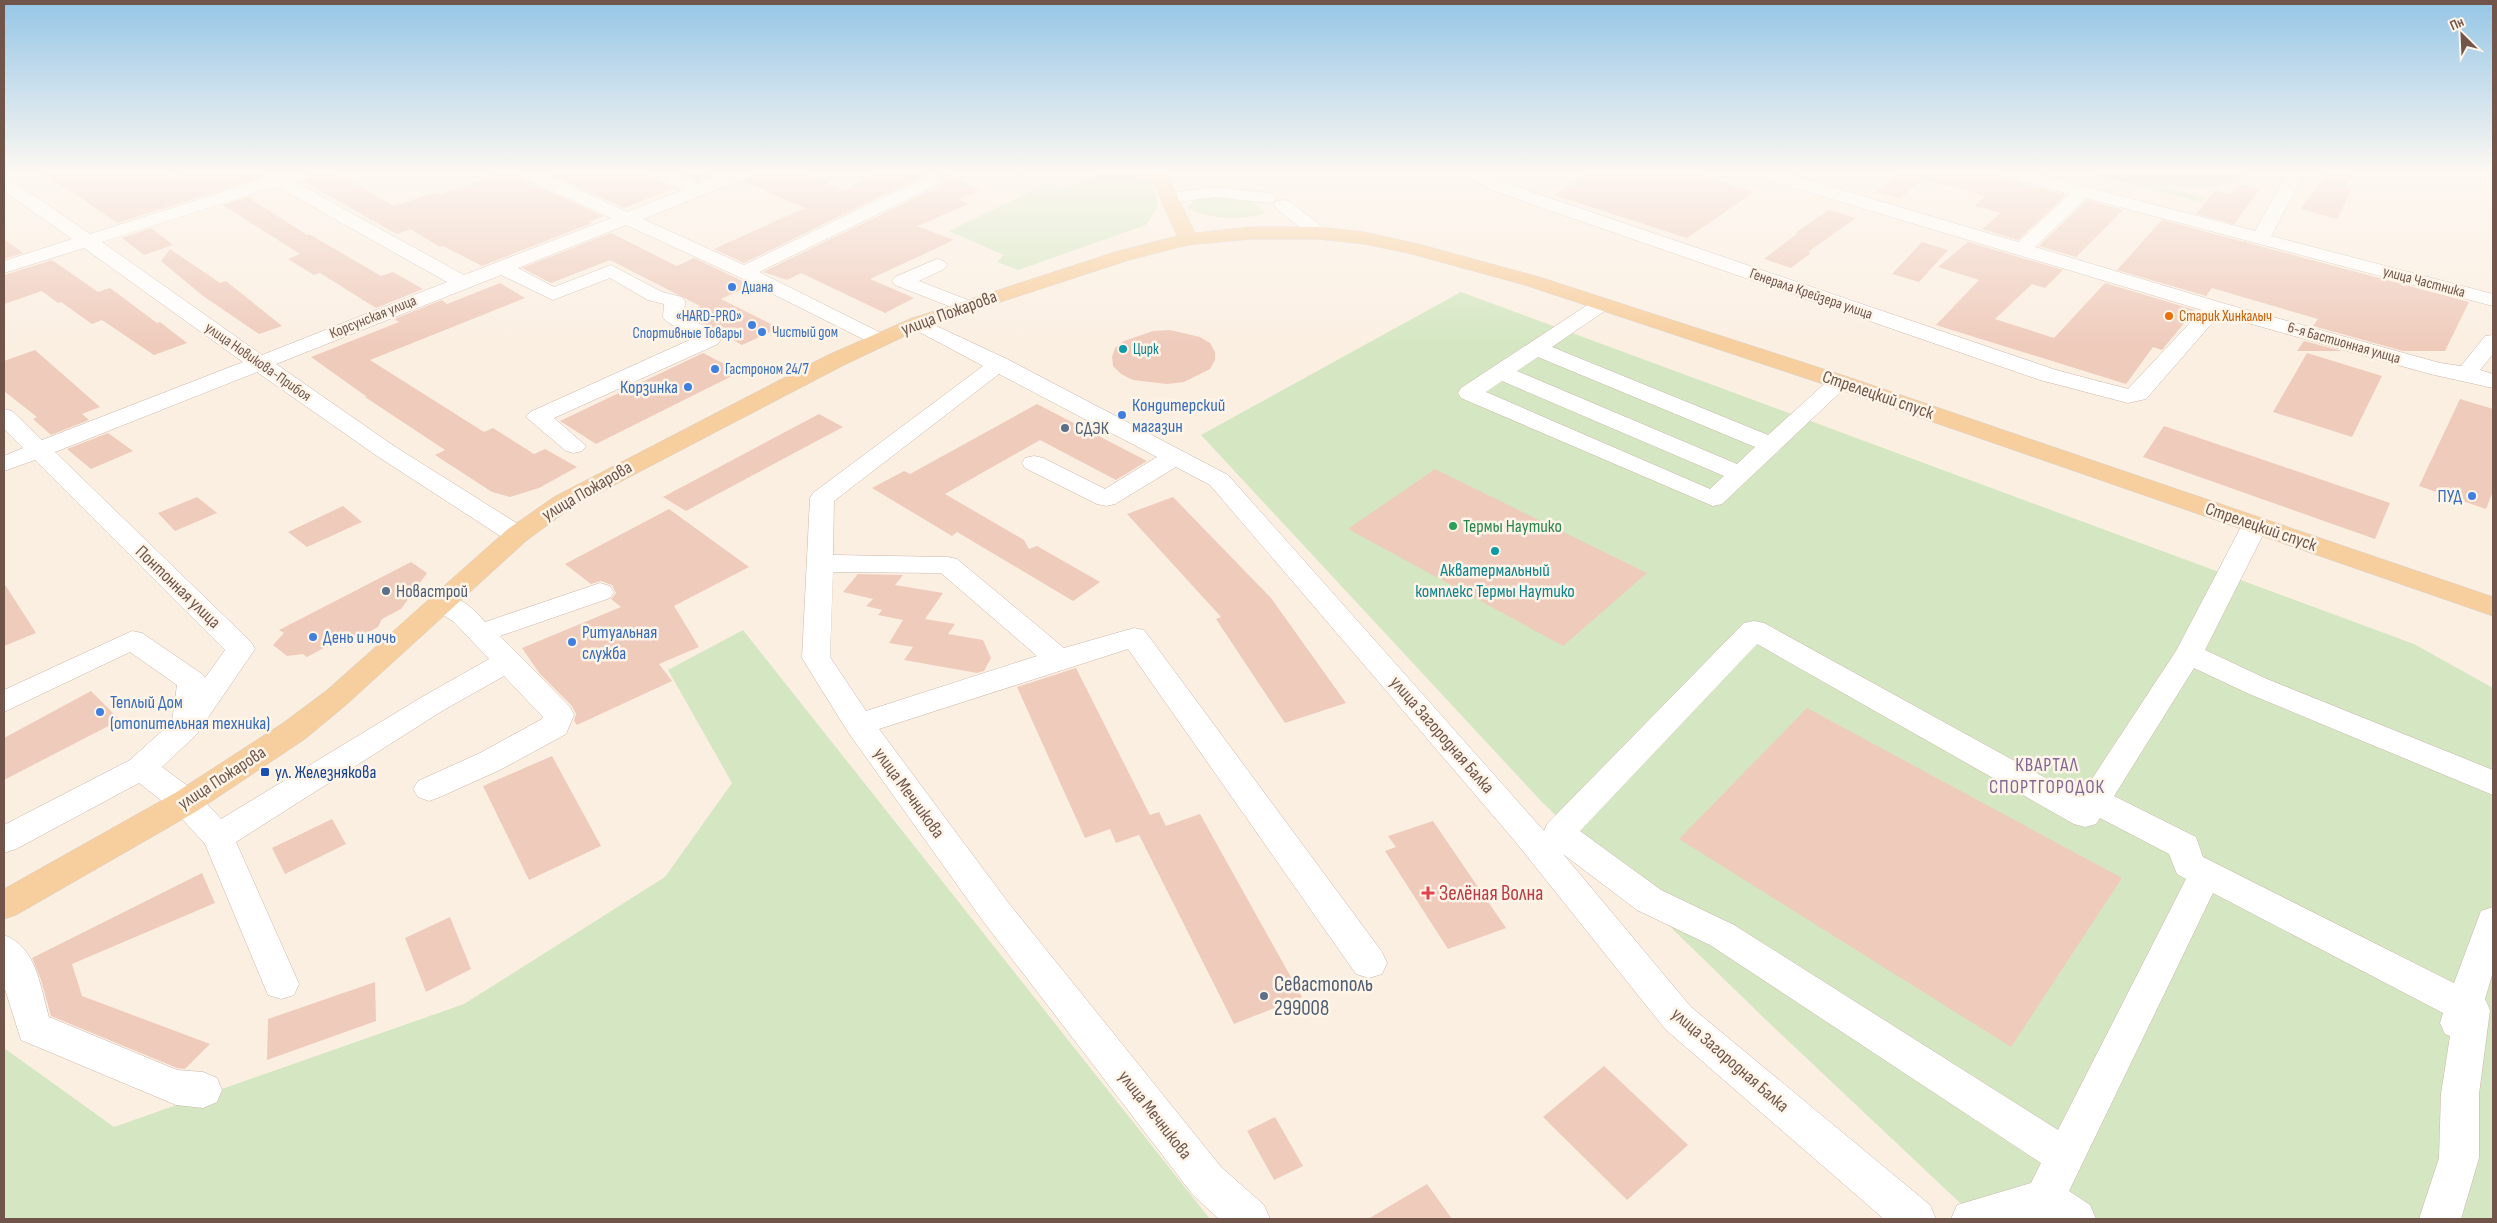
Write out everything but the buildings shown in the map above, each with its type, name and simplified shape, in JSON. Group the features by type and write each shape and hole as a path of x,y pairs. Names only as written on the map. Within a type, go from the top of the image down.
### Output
{"main road":[{"path":"1184,229 1188,239"},
{"name":"улица Пожарова","path":"4,906 186,802 294,731 336,698 444,603 517,535 563,502 599,482 877,340 917,323 1115,258 1188,239 1251,233"},
{"name":"Стрелецкий спуск","path":"1251,233 1318,233 1364,238 1411,248 1602,304 1840,382 2493,607"}],"street":[{"name":"улица Новикова-Прибоя","path":"72,229 258,363 479,512 517,535"},
{"path":"4,266 120,229"},
{"path":"367,229 461,282"},
{"name":"Корсунская улица","path":"4,464 596,229"},
{"path":"653,229 744,272 877,340"},
{"path":"744,272 833,229"},
{"path":"1313,229 1318,233"},
{"name":"Генерала Крейзера улица","path":"1622,229 2038,372 2128,396 2138,394 2215,306"},
{"name":"6-я Бастионная улица","path":"1954,229 2438,370 2466,373 2493,380"},
{"path":"2022,249 2043,229"},
{"name":"улица Частника","path":"2222,229 2491,293"},
{"path":"2260,239 2265,229"},
{"path":"937,265 902,281 966,306"},
{"path":"500,267 553,294 611,271 655,296 675,301 673,317 710,339 538,417 574,446"},
{"path":"1602,304 1469,393 1713,499 1840,382"},
{"name":"улица Загородная Балка","path":"917,323 1219,480 1525,831 1678,1018 1915,1219"},
{"path":"2466,373 2493,341"},
{"path":"1535,348 1771,445"},
{"name":"улица Мечникова","path":"999,364 822,498 816,658 859,724 995,911 1207,1181 1249,1219"},
{"path":"1500,372 1740,474"},
{"name":"Понтонная улица","path":"4,416 241,649 185,727 141,768 4,840"},
{"path":"1034,463 1106,499 1175,457"},
{"path":"2229,576 2255,525"},
{"path":"2064,1156 1722,935 1649,900 1559,833 1754,630 2085,815 2190,654 2255,525"},
{"path":"819,563 948,565 1059,659"},
{"path":"481,633 600,592"},
{"path":"429,789 491,761 555,726 559,715 464,616 444,603"},
{"path":"859,724 1059,659 1134,637 1369,963"},
{"path":"4,702 132,640 192,681 185,727"},
{"path":"2190,654 2257,686 2493,785"},
{"path":"218,837 432,704 508,661"},
{"path":"141,768 186,802 218,837 281,984"},
{"path":"2098,802 2184,846 2189,865 2472,1010 2460,1094 2459,1158 2440,1219"},
{"path":"2034,1219 2201,883"},
{"path":"2455,1030 2493,921"},
{"path":"4,950 15,962 34,1028 176,1087 203,1090"},
{"path":"1972,1219 2044,1199 2075,1219"}],"green space":[{"path":"953,229 1134,229 1018,270 997,262 1004,255 949,231"},
{"path":"1461,292 2414,644 2493,688 2493,1219 1977,1219 1765,1019 1541,801 1201,435"},
{"path":"743,630 1210,1219 4,1219 4,1048 114,1127 464,1004 665,877 732,783 668,670"}],"place":[{"name":"Диана","path":"732,287"},
{"name":"Старик Хинкалыч","path":"2169,316"},
{"name":"«HARD-PRO» Спортивные Товары","path":"752,325"},
{"name":"Чистый дом","path":"762,332"},
{"name":"Цирк","path":"1123,349"},
{"name":"Гастроном 24/7","path":"715,369"},
{"name":"Корзинка","path":"688,387"},
{"name":"Кондитерский магазин","path":"1122,415"},
{"name":"СДЭК","path":"1065,428"},
{"name":"ПУД","path":"2472,496"},
{"name":"Термы Наутико","path":"1453,526"},
{"name":"Акватермальный комплекс Термы Наутико","path":"1495,551"},
{"name":"Новастрой","path":"386,591"},
{"name":"День и ночь","path":"313,637"},
{"name":"Ритуальная служба","path":"572,642"},
{"name":"Теплый Дом (отопительная техника)","path":"100,712"},
{"name":"ул. Железнякова","path":"265,772"},
{"name":"Зелёная Волна","path":"1428,893"},
{"name":"Севастополь 299008","path":"1264,996"}],"district":[{"name":"КВАРТАЛ СПОРТГОРОДОК","path":"2047,776"}]}
